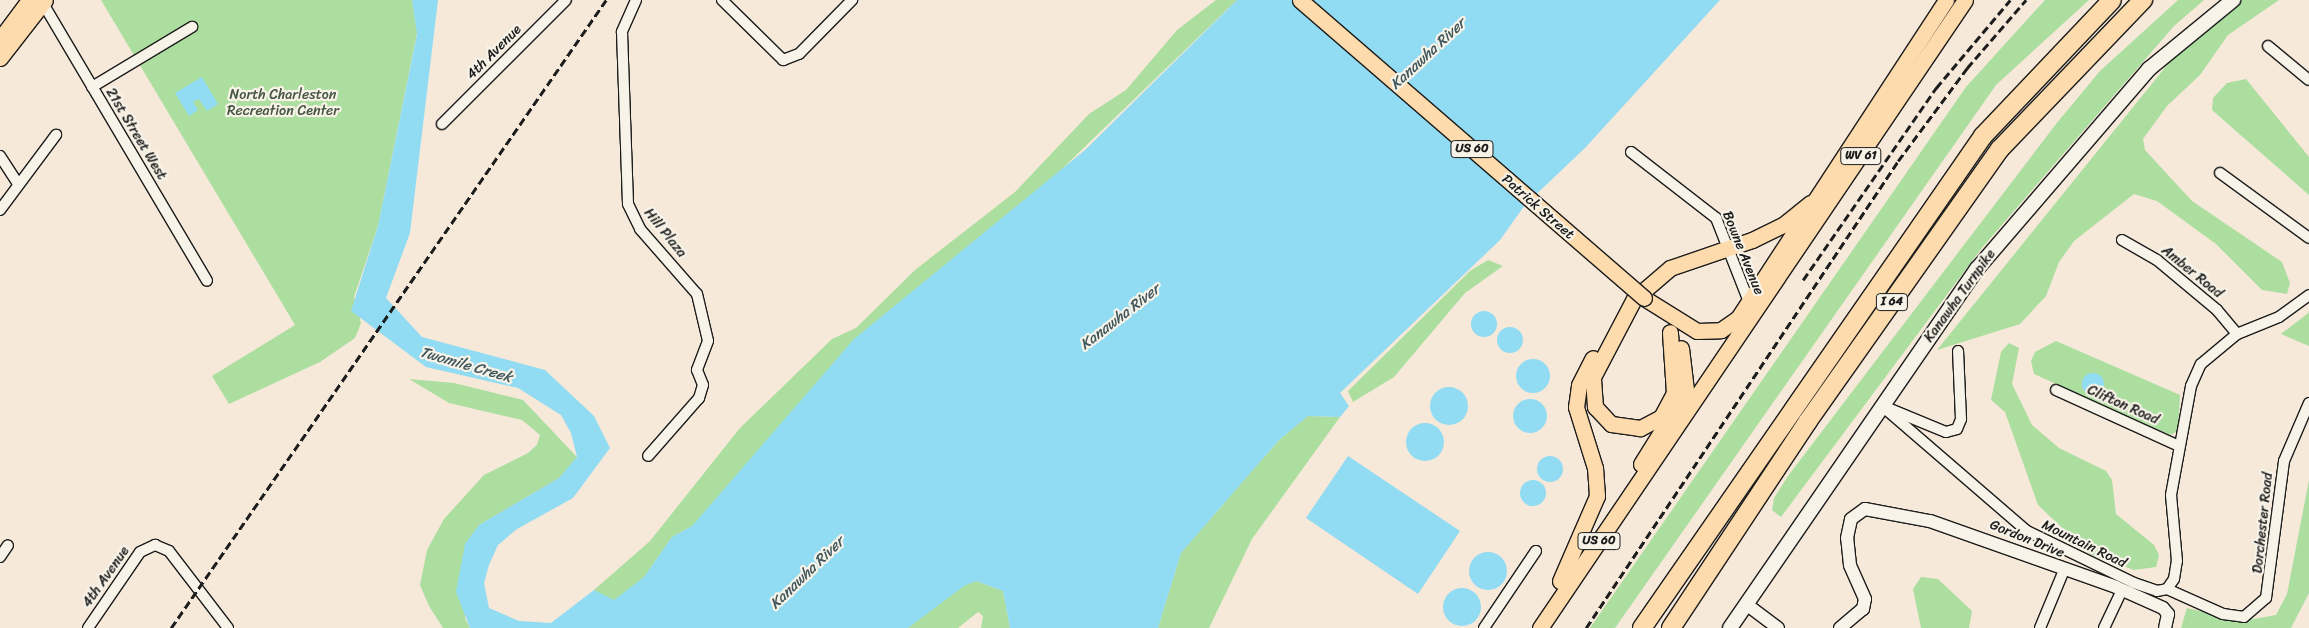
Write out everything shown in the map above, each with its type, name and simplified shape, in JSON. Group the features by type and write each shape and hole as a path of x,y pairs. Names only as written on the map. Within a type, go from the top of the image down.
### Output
{"highway":[{"name":"I 64","path":"1642,628 1983,136 2112,0"},
{"name":"I 64","path":"1671,628 1808,421 2000,149 2144,0"}],"main road":[{"name":"Patrick Street","path":"1300,0 1644,298 1672,326 1682,353 1686,390 1677,421 1659,455"},
{"name":"WV 61","path":"1794,247 1834,175 1946,0"},
{"name":"WV 61","path":"1752,308 1965,0"},
{"name":"Kanawha Turnpike","path":"1730,628 1977,269 2143,76 2233,0"},
{"path":"0,39 40,1"},
{"path":"0,58 40,1"},
{"path":"1560,581 1597,496 1595,468 1576,407 1579,385 1634,299 1655,278 1727,248 1752,240 1803,210 1834,175"},
{"path":"1752,240 1794,247"},
{"path":"1672,326 1697,331 1714,331 1733,323 1752,308"},
{"path":"1659,455 1752,308"},
{"name":"US 60","path":"1528,628 1661,432 1674,393 1672,326"},
{"path":"1610,338 1591,387 1602,417 1623,428 1640,428 1661,417 1674,393"},
{"name":"US 60","path":"1540,628 1659,455"}],"street":[{"name":"4th Avenue","path":"442,124 566,0"},
{"name":"Hill Plaza","path":"636,0 622,32 628,204 640,229 696,294 708,341 697,370 703,385 699,398 648,456"},
{"path":"722,0 778,58 787,60 799,54 852,0"},
{"name":"21st Street West","path":"40,1 207,281"},
{"path":"92,86 192,27"},
{"path":"2268,46 2309,80"},
{"path":"0,210 56,135"},
{"name":"Bowne Avenue","path":"1632,152 1710,210 1752,308"},
{"path":"0,156 18,184"},
{"path":"2220,173 2309,238"},
{"name":"Amber Road","path":"2122,240 2157,260 2217,310 2238,334"},
{"path":"2167,589 2174,579 2177,561 2171,495 2191,386 2201,364 2238,334 2279,318 2309,295"},
{"path":"1882,406 1946,432 1957,429 1962,419 1958,352"},
{"name":"Clifton Road","path":"2056,390 2179,446"},
{"name":"Dorchester Road","path":"2167,589 2223,614 2244,618 2266,598 2284,461 2309,403"},
{"name":"Mountain Road","path":"1882,406 2027,531 2134,583 2157,591 2167,589"},
{"name":"Gordon Drive","path":"1840,628 1863,609 1865,599 1848,553 1855,514 1866,509 1930,521 2122,590 2163,608 2168,614 2165,628"},
{"path":"0,557 8,545"},
{"name":"4th Avenue","path":"88,628 140,552 150,545 169,551 228,628"},
{"path":"1484,628 1536,552"},
{"path":"2040,628 2064,570"},
{"path":"2104,628 2122,590"},
{"path":"1746,604 1778,628"}],"green space":[{"name":"North Charleston Recreation Center","path":"101,0 412,0 417,33 378,226 354,297 361,323 355,338 320,362 229,404 212,376 295,325"},
{"path":"1216,0 1237,0 692,526 672,537 644,577 614,601 594,590 650,541 740,428 832,339 856,328 915,270 1015,192 1089,114 1126,90 1177,30"},
{"path":"2045,0 2089,0 1996,85 1615,628 1590,628 1966,87"},
{"path":"2178,0 2204,0 2174,26 1981,249 1781,517 1772,510 1774,498 1788,476 2056,124 2100,71"},
{"path":"2239,0 2279,0 2228,35 2200,75 2167,106 2143,139 2145,150 2192,201 2282,262 2290,283 2287,294 2262,290 2216,244 2157,201 2134,194 2074,241 2059,262 2046,296 2020,324 1937,350 2180,49"},
{"path":"2246,79 2309,157 2309,195 2212,110 2213,98 2227,83"},
{"path":"1488,260 1503,266 1465,293 1394,377 1353,402 1348,391 1470,271"},
{"path":"2309,312 2309,346 2281,334 2307,314"},
{"path":"2056,341 2180,395 2178,431 2170,435 2034,374 2031,361 2035,352"},
{"path":"2009,343 2019,348 2012,384 2032,425 2059,448 2106,471 2112,480 2116,514 2154,545 2159,555 2156,567 2134,570 2090,554 2038,505 2005,412 1991,400 2001,352"},
{"path":"409,379 454,383 523,400 577,457 559,478 479,525 465,618 470,628 443,628 429,606 420,585 427,550 444,519 484,475 528,453 537,445 540,435 522,420 449,403"},
{"path":"1308,416 1340,417 1252,539 1209,628 1158,628 1181,553 1279,440"},
{"path":"2309,480 2309,593 2291,628 2181,628 2187,608 2243,621 2276,615 2287,594"},
{"path":"1921,577 1938,579 1972,611 1969,628 1921,628 1913,589"},
{"path":"976,581 1003,591 1010,628 981,628 983,616 978,612 958,628 908,628 964,585"}],"water":[{"path":"412,0 438,0 410,233 386,298 422,337 545,370 594,416 610,448 573,498 517,529 498,545 489,565 484,583 489,608 519,621 551,623 594,590 614,600 644,577 672,537 692,526 854,339 1085,150 1237,0 1720,0 1585,148 1525,205 1500,240 1340,393 1349,406 1340,417 1308,416 1279,440 1181,553 1158,628 1010,628 1003,591 976,581 964,586 908,628 470,628 456,592 465,544 479,525 559,478 577,457 571,433 561,415 518,388 426,367 351,311 378,226 417,34"},
{"path":"202,77 218,104 207,111 199,99 193,102 198,110 189,116 175,93"},
{"path":"1484,311 1493,315 1497,324 1493,333 1484,337 1475,333 1471,324 1475,315"},
{"path":"1510,327 1519,331 1523,340 1519,349 1510,353 1501,349 1497,340 1501,331"},
{"path":"1533,359 1545,364 1550,376 1545,388 1533,393 1521,388 1516,376 1521,364"},
{"path":"2093,373 2101,376 2104,384 2101,392 2093,395 2085,392 2082,384 2085,376"},
{"path":"1449,387 1456,388 1462,393 1467,399 1467,413 1462,419 1456,424 1449,425 1442,424 1436,419 1431,413 1430,406 1431,399 1436,393 1442,388"},
{"path":"1530,399 1542,404 1547,416 1542,428 1530,433 1518,428 1513,416 1518,404"},
{"path":"1425,423 1432,424 1438,429 1443,435 1443,449 1438,455 1432,460 1425,461 1418,460 1412,455 1407,449 1406,442 1407,435 1412,429 1418,424"},
{"path":"1348,456 1460,531 1418,594 1306,518"},
{"path":"1550,456 1559,460 1563,469 1559,478 1550,482 1541,478 1537,469 1541,460"},
{"path":"1533,480 1542,484 1546,493 1542,502 1533,506 1524,502 1520,493 1524,484"},
{"path":"1488,552 1495,553 1501,558 1506,564 1506,578 1501,584 1495,589 1488,590 1481,589 1475,584 1470,578 1469,571 1470,564 1475,558 1481,553"},
{"path":"1462,588 1469,589 1475,594 1480,600 1480,614 1475,620 1469,625 1462,626 1455,625 1449,620 1444,614 1443,607 1444,600 1449,594 1455,589"}],"railway":[{"path":"171,628 606,0"},
{"path":"1803,280 1936,88 2010,0"},
{"path":"1586,628 1898,161 1967,68 2026,0"}],"water label":[{"name":"Kanawha River","path":"1428,54"},
{"name":"Kanawha River","path":"1120,317"},
{"name":"Twomile Creek","path":"466,365"},
{"name":"Kanawha River","path":"807,573"}]}
